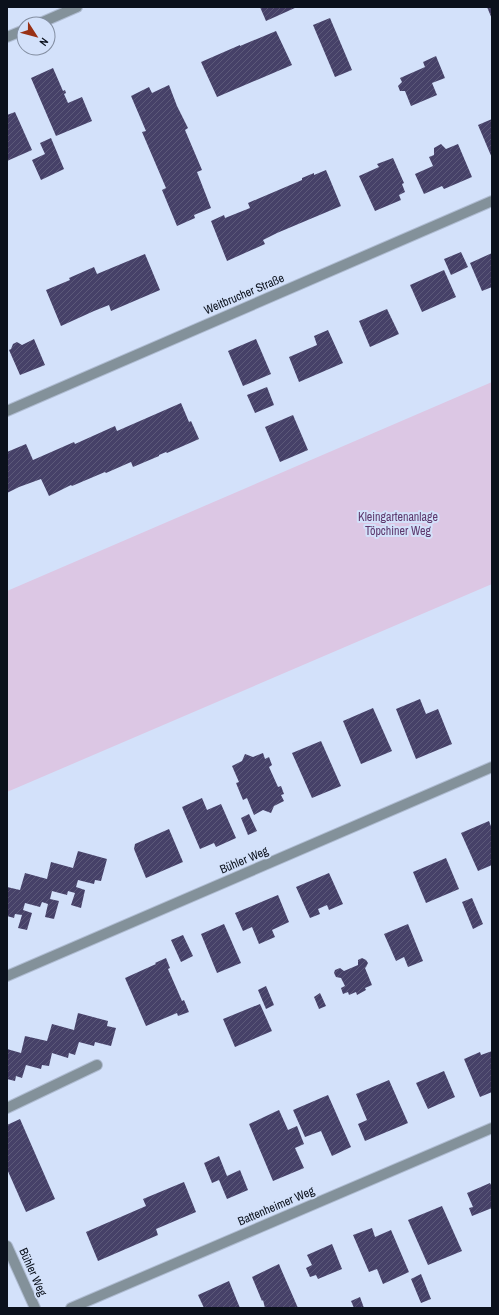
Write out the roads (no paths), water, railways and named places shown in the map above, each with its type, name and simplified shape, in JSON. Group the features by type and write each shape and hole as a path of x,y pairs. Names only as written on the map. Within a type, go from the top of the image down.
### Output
{"street":[{"path":"56,16 77,7"},
{"name":"Weitbrucher Straße","path":"7,411 492,201"},
{"name":"Bühler Weg","path":"7,976 492,767"},
{"path":"7,1108 98,1065"},
{"name":"Battenheimer Weg","path":"71,1308 492,1128"},
{"name":"Bühler Weg","path":"7,1246 35,1308"}],"park label":[{"name":"Kleingartenanlage Töpchiner Weg","path":"398,524"}]}
